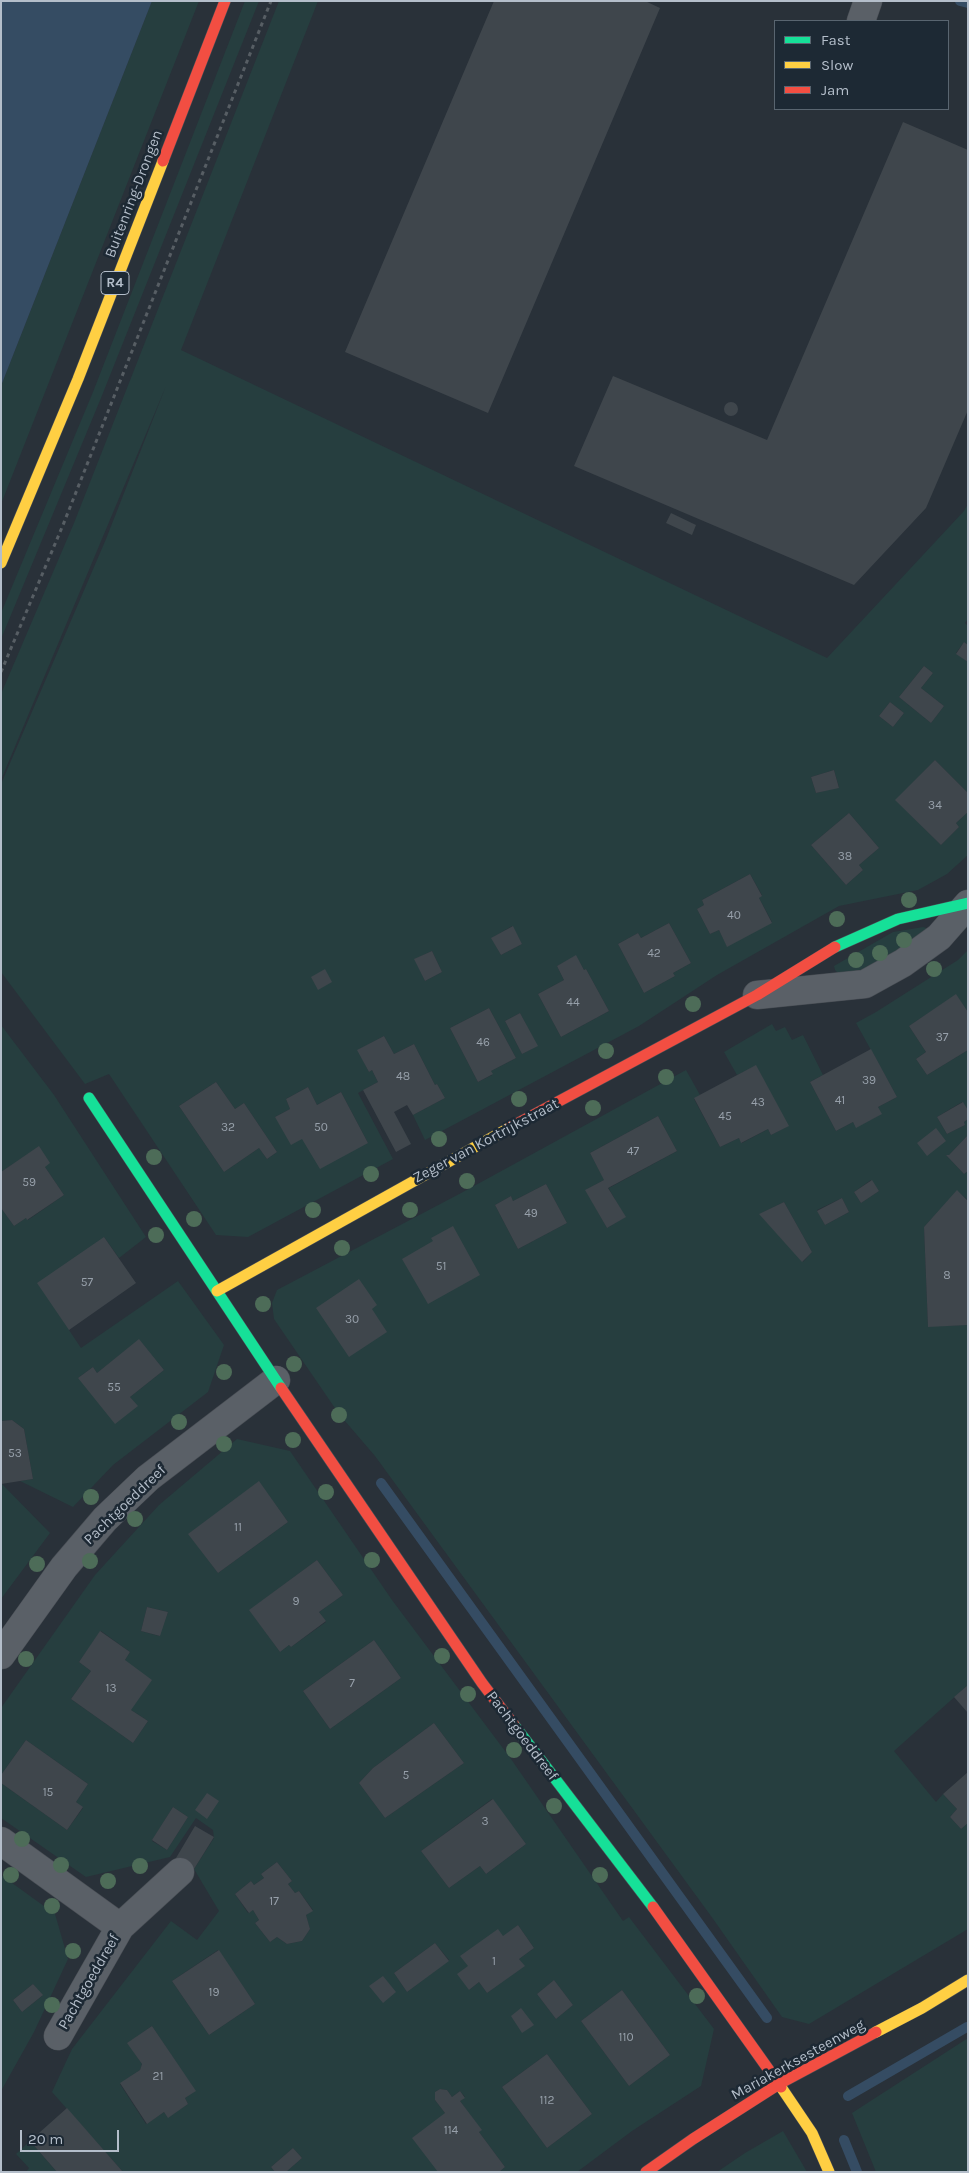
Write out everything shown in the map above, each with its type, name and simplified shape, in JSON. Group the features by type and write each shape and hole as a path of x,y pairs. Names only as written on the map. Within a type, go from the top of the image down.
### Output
{"main road":[{"name":"Buitenring-Drongen","path":"1,563 78,379 225,1"},
{"name":"Zeger van Kortrijkstraat","path":"217,1290 445,1163 756,995 842,942 898,919 968,903"},
{"name":"Pachtgoeddreef","path":"89,1098 276,1380 482,1682 675,1936 779,2084 812,2133 829,2172"},
{"name":"Mariakerksesteenweg","path":"646,2172 692,2139 779,2084 922,2008 968,1980"}],"street":[{"path":"862,20 868,1"},
{"name":"Zeger van Kortrijkstraat","path":"756,995 865,984 903,963 938,938 968,903"},
{"name":"Pachtgoeddreef","path":"1,1655 64,1566 105,1519 148,1478 276,1380"},
{"name":"Pachtgoeddreef","path":"1,1840 120,1927"},
{"name":"Pachtgoeddreef","path":"58,2036 120,1927 180,1872"}],"path":[{"path":"1,672 64,525 271,1"}],"green space":[{"path":"152,1 199,1 1,504 1,386"},
{"path":"245,1 259,1 101,398 1,639 1,613 93,392"},
{"path":"279,1 318,1 181,350 827,658 964,511 968,504 968,619 965,623 968,626 968,645 964,642 956,653 968,662 968,793 935,760 896,800 941,845 959,827 956,823 968,812 968,855 947,874 918,890 839,906 717,975 639,1026 425,1140 413,1115 445,1098 437,1084 435,1085 414,1044 394,1054 384,1036 358,1050 369,1072 372,1070 378,1082 358,1093 393,1159 248,1237 216,1235 109,1074 85,1084 1,972 1,784 106,539 166,386 1,780 1,694 74,523","holes":["924,666 933,673 921,688 944,706 931,723 899,697","890,702 904,713 893,727 879,716","834,770 839,787 816,793 811,777","849,813 879,848 859,865 863,870 846,885 811,845","750,874 762,895 759,898 772,922 727,946 719,930 710,934 697,909 704,905 702,900","669,923 691,963 673,973 675,976 644,993 618,944 638,933 641,938","512,926 522,944 501,955 492,938","432,951 442,972 425,981 415,959","576,956 584,970 586,969 609,1011 561,1037 538,994 564,980 557,966","489,1008 516,1058 491,1071 492,1075 478,1082 450,1028","520,1013 537,1046 522,1054 505,1021","216,1082 235,1109 244,1103 277,1152 267,1159 259,1148 224,1172 179,1106","308,1087 317,1105 341,1092 368,1143 302,1139 275,1117 290,1109 286,1099"]},
{"path":"926,928 927,933 871,969 843,973 838,973 835,970 834,966 893,932"},
{"path":"968,950 968,1012 956,995 909,1026 926,1052 916,1059 927,1075 968,1050 968,1110 962,1102 937,1117 947,1134 965,1125 964,1122 968,1119 968,1135 949,1155 946,1155 964,1174 968,1171 968,1200 957,1191 924,1227 928,1326 968,1325 968,1685 894,1751 936,1802 943,1794 957,1809 950,1817 961,1829 968,1823 968,1929 809,2024 782,2017 711,1916 375,1456 339,1414 274,1319 272,1303 277,1290 463,1192 686,1070 700,1095 694,1099 720,1147 739,1138 742,1143 768,1129 771,1135 788,1126 756,1066 737,1075 724,1052 772,1024 776,1031 785,1027 792,1040 803,1035 823,1075 810,1082 836,1131 853,1122 856,1127 881,1114 878,1107 897,1097 856,1023 958,960","holes":["658,1116 677,1151 609,1188 590,1153","604,1180 625,1217 607,1228 586,1190","871,1180 879,1191 861,1203 854,1192","546,1184 567,1223 518,1249 495,1205 511,1196 513,1201","842,1198 849,1212 825,1225 817,1210","784,1202 812,1252 803,1262 760,1214"]},
{"path":"1,1025 54,1095 146,1237 119,1258 104,1237 69,1330 81,1348 178,1281 224,1345 208,1392 113,1465 73,1507 20,1481 33,1479 24,1429 12,1420 1,1421 1,1208 14,1226 26,1218 28,1220 64,1195 45,1167 39,1147 1,1172","holes":["139,1340 164,1370 130,1397 137,1406 78,1378 93,1367 97,1373"]},
{"path":"237,1439 290,1451 392,1600 511,1759 623,1921 629,1917 714,2029 701,2086 632,2131 577,2172 499,2172 505,2167 479,2132 481,2130 460,2101 465,2097 460,2091 452,2097 447,2090 440,2089 435,2092 435,2100 445,2113 438,2172 286,2172 302,2158 293,2148 271,2167 275,2172 123,2172 52,2092 72,2049 171,1921 197,1940 219,1911 194,1869 214,1838 213,1830 196,1818 170,1857 86,1877 1,1818 1,1783 67,1830 83,1808 76,1802 88,1784 26,1740 1,1775 1,1708 95,1575 159,1505","holes":["259,1482 288,1522 218,1573 189,1534","317,1560 343,1595 319,1612 326,1622 291,1647 289,1645 280,1652 250,1610","147,1607 168,1612 159,1636 141,1631","101,1631 130,1652 125,1660 131,1710 148,1721 133,1743 71,1699 91,1671 79,1662","374,1640 401,1678 330,1729 303,1691","434,1723 464,1763 385,1818 359,1783 373,1768","492,1799 526,1844 486,1874 480,1866 449,1888 421,1851","173,1807 188,1817 167,1850 152,1841","277,1862 292,1881 288,1884 295,1893 299,1891 313,1910 306,1915 310,1929 302,1941 287,1944 277,1937 270,1942 255,1923 259,1920 253,1910 248,1913 235,1894 251,1881 254,1885 264,1878 261,1874","518,1925 534,1948 519,1959 524,1966 487,1993 479,1982 469,1990 468,1966","435,1943 449,1960 407,1992 394,1973","218,1950 255,2004 209,2035 172,1981","554,1980 573,2005 556,2019 537,1994","622,1990 670,2055 629,2086 581,2021","152,2026 195,2091 185,2098 188,2104 168,2117 164,2112 146,2124 120,2084 140,2070 142,2064 128,2043","547,2054 592,2114 547,2148 502,2087"]},
{"path":"1,1483 50,1533 1,1599"},
{"path":"1,1875 55,1914 68,1959 34,2032 1,2091","holes":["33,1984 42,1996 22,2012 13,2000"]},
{"path":"968,2038 968,2172 876,2172 852,2113"},
{"path":"783,2131 807,2172 717,2172 745,2153"},
{"path":"30,2141 57,2172 26,2172 29,2168 16,2154"}],"water":[{"path":"1,1 152,1 1,386"}],"building":[{"path":"494,1 645,1 660,8 488,413 345,352"},
{"path":"903,122 968,150 968,410 926,508 854,585 574,466 613,376 767,440"},
{"path":"728,402 734,402 738,409 734,416 728,416 724,412 724,406"},
{"path":"671,513 696,525 692,535 666,523"},
{"path":"964,642 968,645 968,662 956,654"},
{"path":"924,666 933,673 921,688 944,706 931,723 899,697"},
{"path":"890,702 904,713 893,727 879,716"},
{"path":"935,760 968,793 968,812 956,823 959,827 941,845 895,800"},
{"path":"834,770 839,788 816,793 811,777"},
{"path":"849,813 879,848 859,865 863,870 846,885 811,845"},
{"path":"750,874 762,896 759,898 772,923 727,947 719,930 710,934 697,909 704,905 702,900"},
{"path":"669,923 691,963 673,973 675,976 644,993 618,944 638,933 641,938"},
{"path":"513,926 522,944 501,955 491,938"},
{"path":"432,951 442,972 425,981 414,959"},
{"path":"576,955 584,970 586,969 609,1011 561,1037 538,994 564,980 557,966"},
{"path":"325,969 332,982 318,990 311,977"},
{"path":"956,994 968,1012 968,1050 927,1075 916,1059 926,1052 909,1026"},
{"path":"489,1008 516,1058 491,1071 493,1074 478,1082 450,1028"},
{"path":"520,1013 538,1046 522,1054 505,1021"},
{"path":"384,1036 394,1054 414,1044 435,1085 437,1084 445,1098 413,1115 407,1105 394,1112 411,1144 396,1152 363,1090 378,1082 372,1070 369,1072 357,1050"},
{"path":"871,1049 897,1097 878,1107 882,1114 856,1128 853,1122 836,1131 810,1082"},
{"path":"756,1065 789,1126 771,1135 768,1129 741,1143 739,1138 720,1147 694,1098"},
{"path":"216,1082 235,1109 244,1103 277,1152 267,1159 259,1148 224,1172 179,1106"},
{"path":"308,1087 317,1105 341,1092 368,1143 320,1169 302,1139 291,1145 275,1117 290,1109 286,1099"},
{"path":"963,1102 968,1110 968,1119 964,1122 965,1125 947,1134 937,1117"},
{"path":"658,1116 677,1151 608,1188 626,1217 607,1228 585,1190 604,1180 590,1153"},
{"path":"936,1128 946,1141 927,1156 917,1143"},
{"path":"968,1135 968,1171 964,1174 946,1155 949,1155"},
{"path":"39,1146 50,1163 45,1167 64,1195 27,1220 26,1218 14,1226 1,1208 1,1172"},
{"path":"872,1180 879,1191 861,1203 854,1192"},
{"path":"546,1184 567,1223 518,1249 495,1205 511,1196 513,1201"},
{"path":"957,1190 968,1201 968,1325 928,1327 924,1227"},
{"path":"842,1198 849,1212 825,1225 817,1211"},
{"path":"784,1202 812,1252 802,1262 759,1214"},
{"path":"453,1226 480,1275 428,1304 402,1259 433,1241 431,1238"},
{"path":"104,1237 136,1283 69,1330 37,1283"},
{"path":"359,1279 377,1305 372,1309 387,1332 349,1357 316,1308"},
{"path":"139,1339 164,1370 130,1397 138,1406 115,1424 78,1378 93,1367 97,1373"},
{"path":"12,1420 24,1429 33,1479 1,1484 1,1421"},
{"path":"259,1481 288,1522 218,1573 188,1534"},
{"path":"317,1560 343,1595 319,1612 326,1621 291,1647 289,1645 280,1652 249,1610"},
{"path":"147,1607 168,1612 160,1636 141,1631"},
{"path":"100,1631 130,1652 125,1660 152,1680 131,1710 148,1721 133,1743 71,1699 91,1671 79,1662"},
{"path":"374,1640 401,1678 330,1729 303,1691"},
{"path":"968,1685 968,1713 954,1697"},
{"path":"434,1723 464,1763 385,1818 359,1783 373,1768"},
{"path":"26,1740 88,1784 76,1802 83,1807 67,1830 1,1783 1,1775"},
{"path":"968,1772 968,1823 961,1829 950,1817 957,1809 943,1794"},
{"path":"207,1793 219,1801 207,1819 195,1810"},
{"path":"493,1799 526,1844 486,1874 480,1866 449,1888 421,1851"},
{"path":"173,1807 188,1817 167,1850 152,1840"},
{"path":"195,1826 214,1837 194,1869 176,1858"},
{"path":"277,1862 292,1881 288,1884 295,1893 299,1891 313,1911 306,1915 310,1929 302,1941 287,1944 277,1937 270,1942 255,1923 259,1920 253,1910 249,1913 235,1894 251,1881 254,1885 264,1878 261,1874"},
{"path":"518,1925 534,1948 519,1959 525,1966 487,1993 479,1982 469,1990 457,1974 468,1966 460,1956 498,1929 503,1936"},
{"path":"435,1943 449,1961 407,1992 394,1973"},
{"path":"219,1950 255,2004 209,2035 172,1981"},
{"path":"383,1976 396,1992 383,2003 369,1986"},
{"path":"554,1980 573,2005 556,2019 537,1994"},
{"path":"33,1984 43,1995 22,2012 13,2000"},
{"path":"622,1990 670,2055 629,2086 581,2021"},
{"path":"521,2008 534,2025 522,2033 511,2016"},
{"path":"152,2026 196,2091 185,2098 188,2104 168,2118 164,2112 147,2124 120,2083 140,2070 142,2064 127,2043"},
{"path":"547,2054 592,2114 547,2148 502,2087"},
{"path":"440,2089 447,2090 452,2097 460,2091 465,2098 460,2101 482,2130 479,2132 505,2167 499,2172 438,2172 412,2138 445,2113 435,2100 435,2092"},
{"path":"67,2108 123,2172 57,2172 30,2141"},
{"path":"293,2148 302,2158 286,2172 275,2172 271,2167"}],"waterway":[{"path":"960,1 968,3"},
{"path":"381,1483 767,2018"},
{"path":"848,2096 967,2027"},
{"path":"844,2140 857,2172"}],"traffic: fast":[{"path":"835,947 898,919 968,903"},
{"path":"89,1098 281,1388"},
{"path":"514,1725 653,1907"}],"traffic: slow":[{"path":"1,563 78,379 163,161"},
{"path":"217,1291 509,1128"},
{"path":"876,2032 922,2008 968,1980"},
{"path":"781,2087 812,2133 829,2172"}],"traffic: jam":[{"path":"163,161 225,1"},
{"path":"509,1128 757,995 835,947"},
{"path":"281,1388 482,1683 514,1725"},
{"path":"653,1907 781,2087"},
{"path":"646,2172 693,2139 779,2084 876,2032"}]}
